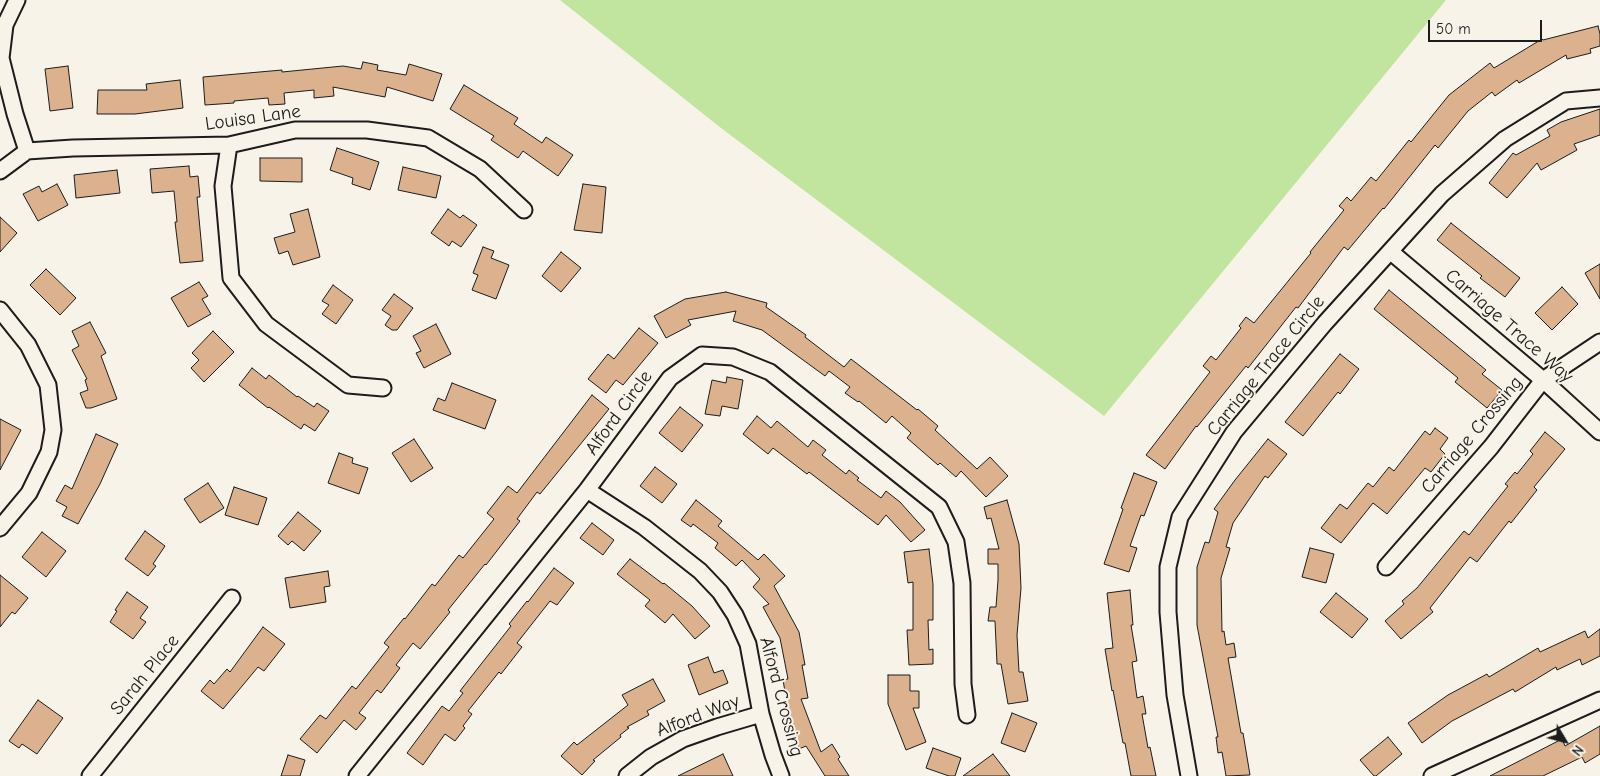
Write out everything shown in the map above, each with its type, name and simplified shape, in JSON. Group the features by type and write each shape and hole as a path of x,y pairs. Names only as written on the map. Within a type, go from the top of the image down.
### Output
{"street":[{"path":"0,171 27,151 15,114 1,58 5,25 18,0"},
{"name":"Carriage Trace Circle","path":"1189,776 1175,695 1168,612 1168,566 1180,517 1234,432 1325,323 1442,194 1505,139 1566,101 1600,98"},
{"name":"Louisa Lane","path":"27,151 73,148 229,145 295,130 367,130 428,138 480,170 524,210"},
{"path":"229,145 223,186 231,278 266,324 348,385 383,388"},
{"name":"Carriage Trace Way","path":"1390,252 1543,380 1600,432"},
{"path":"0,310 28,345 48,385 53,430 49,452 29,493 0,528"},
{"name":"Carriage Crossing","path":"1386,567 1491,447 1543,380 1600,342"},
{"name":"Alford Circle","path":"357,776 587,490 670,378 702,356 733,357 770,372 939,507 956,542 962,583 962,684 967,715"},
{"name":"Alford Crossing","path":"587,490 644,527 700,571 720,592 735,615 748,644 762,714 781,776"},
{"name":"Sarah Place","path":"90,776 232,598"},
{"path":"1432,776 1600,700"},
{"name":"Alford Way","path":"627,776 651,757 683,740 717,727 762,714"}],"green space":[{"path":"560,0 1446,0 1104,416 721,128"}],"building":[{"path":"1598,26 1600,46 1590,49 1591,53 1567,59 1566,55 1519,83 1517,80 1495,96 1492,92 1468,111 1438,148 1435,145 1384,209 1348,250 1344,247 1298,308 1296,307 1248,368 1246,366 1196,426 1165,469 1146,455 1210,372 1203,366 1211,356 1216,360 1241,328 1239,326 1246,317 1254,323 1344,210 1339,206 1347,197 1351,201 1371,177 1376,181 1449,95 1490,63 1494,68 1542,39"},
{"path":"363,62 378,65 377,70 406,75 409,64 442,74 433,101 387,87 385,97 333,87 334,96 314,98 314,90 284,93 285,104 269,105 268,98 205,105 203,77 343,66 361,69"},
{"path":"68,66 73,108 50,111 45,69"},
{"path":"180,80 183,108 135,114 97,114 98,90 147,90 146,84"},
{"path":"464,85 518,118 514,124 542,143 546,137 573,155 558,176 523,151 518,158 491,140 494,136 450,109"},
{"path":"1600,109 1600,135 1574,144 1577,150 1541,170 1537,163 1507,198 1489,183 1513,153 1516,155 1550,136 1547,130 1561,122"},
{"path":"337,148 379,162 370,190 352,184 353,178 330,170"},
{"path":"260,158 302,158 302,182 260,181"},
{"path":"189,166 190,177 198,176 200,197 197,197 203,261 180,263 175,222 177,222 174,191 152,193 150,169"},
{"path":"403,167 441,176 436,198 398,190"},
{"path":"117,170 120,193 76,198 74,175"},
{"path":"57,184 68,205 38,221 23,194 39,186 42,192"},
{"path":"583,184 606,187 602,233 574,230"},
{"path":"308,209 320,257 293,265 288,251 279,254 274,238 295,232 290,214"},
{"path":"448,209 460,218 463,215 477,225 461,247 452,241 449,246 431,233"},
{"path":"0,217 17,233 0,252"},
{"path":"1451,223 1520,278 1505,297 1437,240"},
{"path":"483,247 494,251 491,258 509,265 496,299 472,290 478,275 473,273"},
{"path":"561,252 581,268 561,292 542,276"},
{"path":"1600,264 1600,299 1585,273"},
{"path":"46,269 76,298 60,315 30,285"},
{"path":"199,282 208,296 202,299 211,314 188,327 171,298"},
{"path":"333,285 353,300 336,324 322,314 329,305 322,301"},
{"path":"1562,287 1578,304 1552,330 1535,313"},
{"path":"1389,290 1486,370 1482,374 1502,390 1487,408 1455,382 1458,378 1374,309"},
{"path":"726,292 767,303 766,307 806,335 805,337 844,367 851,359 918,409 938,426 935,430 977,469 990,457 1008,476 986,497 961,471 956,477 940,463 938,465 907,438 911,433 892,416 886,423 859,401 845,393 850,387 829,371 825,376 762,330 733,321 736,311 688,320 691,325 666,338 654,316 685,299"},
{"path":"394,294 413,308 397,330 392,330 385,325 391,316 382,310"},
{"path":"90,322 106,353 101,356 117,399 86,408 80,393 88,390 85,380 87,379 72,350 79,346 72,331"},
{"path":"436,324 451,354 424,368 416,353 421,351 413,336"},
{"path":"639,328 658,343 623,385 616,380 606,393 588,379 608,354 614,359"},
{"path":"213,331 234,352 204,382 191,368 199,360 192,353"},
{"path":"1340,354 1359,369 1303,436 1285,422"},
{"path":"252,368 266,379 269,375 297,397 314,407 317,403 329,411 315,431 304,424 301,429 268,408 239,385"},
{"path":"727,377 743,380 738,409 722,406 720,416 705,414 712,380 726,383"},
{"path":"452,383 496,400 485,429 433,410 438,398 445,401"},
{"path":"592,395 609,409 540,494 537,492 517,519 520,521 448,610 450,612 420,649 413,643 396,665 400,668 381,693 377,690 359,713 366,718 356,730 344,720 317,753 300,739 320,715 326,719 352,686 356,689 389,647 384,643 404,618 432,584 435,586 459,555 463,558 494,519 487,513 508,486 517,493"},
{"path":"680,407 703,425 682,452 659,433"},
{"path":"757,416 771,428 777,421 808,447 813,440 826,450 822,455 846,474 849,470 859,478 857,480 881,498 886,491 900,502 925,530 911,542 886,515 878,525 809,472 807,474 773,448 768,454 743,434"},
{"path":"0,419 21,430 0,470"},
{"path":"1435,428 1448,438 1440,449 1445,454 1431,472 1425,468 1387,514 1373,503 1341,543 1321,528 1340,504 1347,509 1368,483 1373,487 1389,467 1394,471 1425,431 1430,435"},
{"path":"1545,432 1565,449 1534,487 1537,490 1511,523 1509,521 1477,562 1470,557 1430,608 1433,612 1401,639 1385,621 1404,604 1402,601 1417,588 1464,531 1469,535 1508,486 1505,484 1515,472 1517,474 1533,454 1530,451"},
{"path":"96,434 118,444 100,484 78,524 62,516 67,507 56,501 65,485 72,489"},
{"path":"414,439 433,468 411,482 392,453"},
{"path":"1268,439 1287,454 1268,478 1265,476 1233,523 1226,547 1230,548 1221,578 1222,632 1224,631 1226,645 1234,643 1236,657 1228,658 1250,775 1226,776 1222,752 1218,753 1216,737 1218,737 1197,625 1197,567 1205,542 1209,543 1218,512 1214,509"},
{"path":"339,453 353,458 352,463 368,468 359,494 328,483"},
{"path":"655,467 677,484 662,503 640,486"},
{"path":"1134,473 1157,482 1144,516 1141,515 1130,546 1137,548 1129,572 1104,564"},
{"path":"208,483 224,508 200,523 184,499"},
{"path":"234,487 267,498 258,525 225,515"},
{"path":"696,500 722,521 718,526 758,560 764,554 785,576 774,586 799,632 808,698 801,699 821,752 832,744 840,757 838,759 849,776 825,776 806,746 799,749 789,721 783,680 788,679 780,638 763,607 769,604 753,587 760,579 742,560 736,566 715,548 718,543 693,524 691,527 681,520"},
{"path":"1007,500 1019,544 1021,588 1017,635 1019,672 1023,672 1028,701 1008,704 1001,664 997,664 995,621 988,621 990,607 996,607 998,564 988,564 988,549 999,549 991,518 987,519 984,507"},
{"path":"298,512 321,531 304,551 292,541 288,545 278,536"},
{"path":"592,523 614,540 603,555 580,538"},
{"path":"145,531 165,546 153,564 156,566 148,576 125,559"},
{"path":"42,532 66,551 46,577 22,557"},
{"path":"1310,548 1334,554 1326,583 1302,577"},
{"path":"929,549 933,584 933,620 928,620 929,650 933,649 933,664 909,665 907,630 913,630 913,582 908,583 904,552"},
{"path":"630,559 692,606 710,626 695,639 673,614 665,623 645,606 650,600 617,574"},
{"path":"554,568 574,583 557,605 550,601 517,643 522,647 468,711 472,714 463,726 465,728 455,741 445,734 423,765 407,753 442,706 449,711 463,693 460,691 511,626 509,624"},
{"path":"328,571 330,586 324,587 326,602 290,608 285,578"},
{"path":"0,575 28,598 15,614 12,612 0,627"},
{"path":"1130,590 1133,625 1131,625 1137,661 1132,662 1137,698 1143,696 1146,714 1142,714 1148,748 1150,747 1156,776 1131,776 1112,691 1105,649 1113,648 1107,593"},
{"path":"127,592 148,607 140,618 146,622 133,639 110,622 117,611 115,610"},
{"path":"1336,593 1368,619 1352,638 1320,612"},
{"path":"263,627 285,644 264,671 258,667 223,709 201,691 210,680 214,684 227,669 230,672"},
{"path":"1600,629 1600,656 1582,665 1580,659 1557,670 1556,667 1515,692 1513,689 1452,721 1422,743 1408,723 1448,695 1487,674 1489,677 1538,648 1540,652 1585,631 1588,638"},
{"path":"708,657 714,673 723,670 728,683 699,695 688,665"},
{"path":"888,675 910,675 910,691 919,691 919,708 913,708 926,742 906,750 888,704"},
{"path":"653,679 665,701 647,711 649,715 627,727 629,728 620,735 621,737 593,760 595,761 582,775 561,756 574,742 577,745 628,705 622,695"},
{"path":"38,700 63,718 37,754 22,744 19,748 9,741"},
{"path":"1012,713 1037,723 1025,752 1001,743"},
{"path":"1600,726 1600,754 1585,763 1582,757 1543,776 1490,776 1562,739 1565,746"},
{"path":"1388,737 1402,754 1374,776 1360,760"},
{"path":"933,748 961,758 955,776 949,776 926,768"},
{"path":"723,754 733,776 678,776"},
{"path":"993,754 1010,776 963,776"},
{"path":"288,755 305,760 300,776 281,776"}]}
